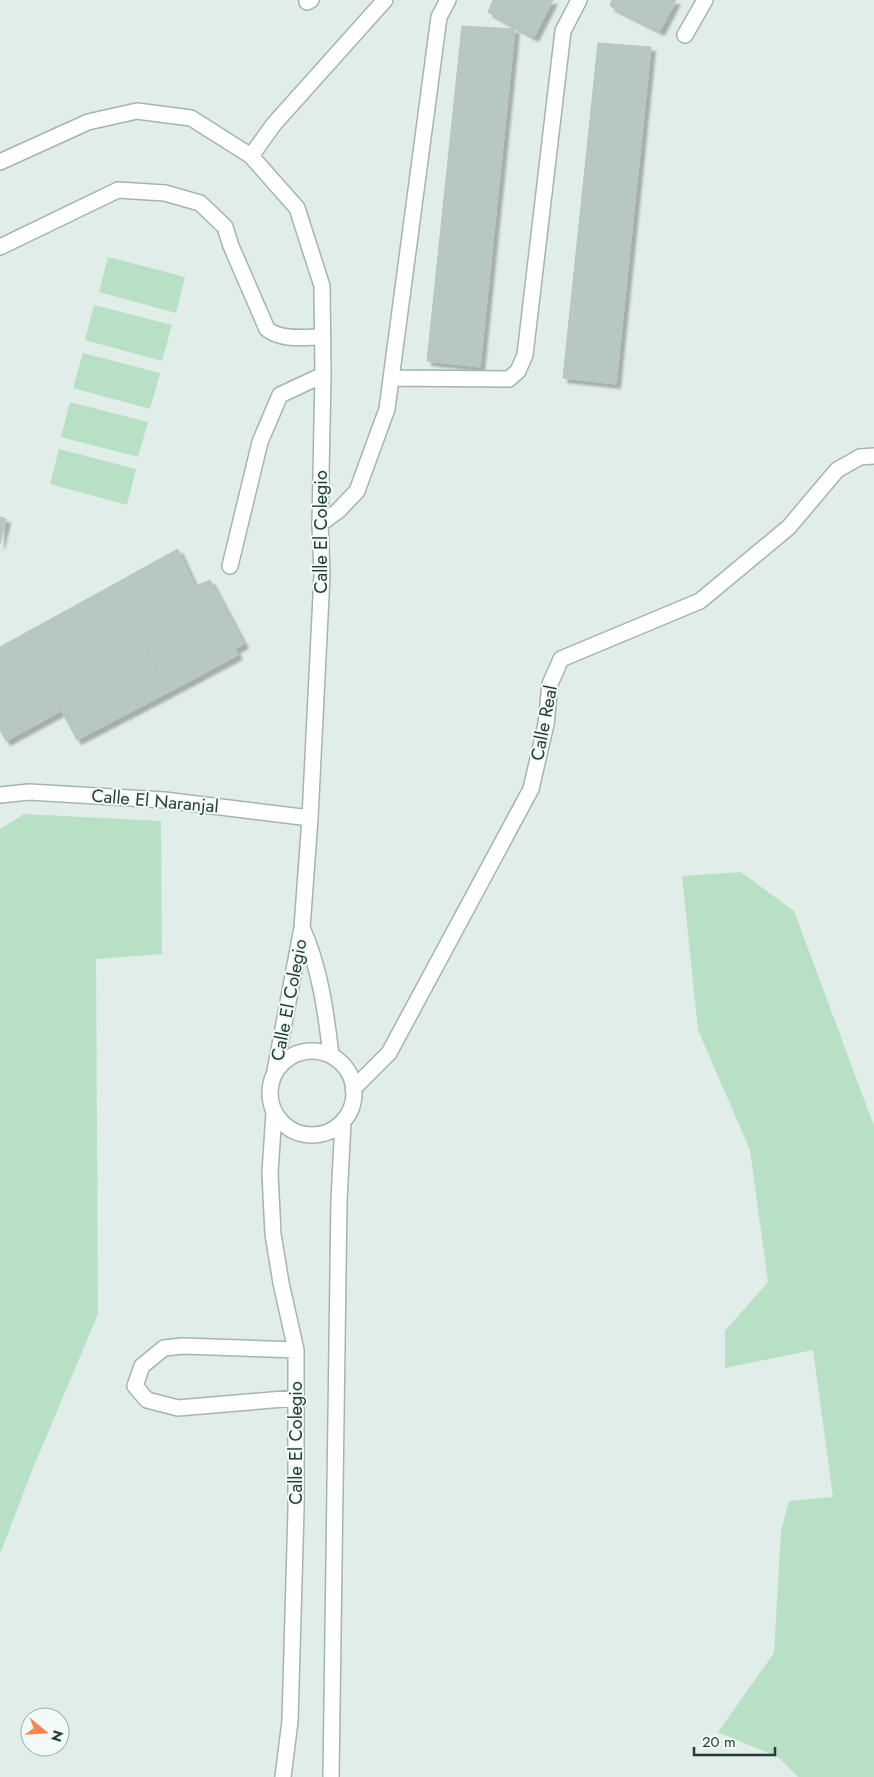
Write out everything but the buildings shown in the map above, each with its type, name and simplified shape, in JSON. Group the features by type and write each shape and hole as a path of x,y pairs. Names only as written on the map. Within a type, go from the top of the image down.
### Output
{"street":[{"path":"251,156 274,124 385,0"},
{"path":"320,524 338,511 357,491 387,409 439,17 448,0"},
{"path":"392,378 509,379 518,371 525,355 563,31 578,0"},
{"path":"685,35 705,0"},
{"name":"Calle El Colegio","path":"0,162 88,122 137,111 191,118 251,156 297,208 322,286 323,374 320,524 322,575 310,818 302,928 276,1071 270,1091 274,1112 270,1173 272,1234 280,1283 296,1350 290,1721 283,1777"},
{"path":"0,248 118,190 174,196 200,203 225,227 231,246 267,329 274,335 283,337 323,337"},
{"path":"230,566 260,442 280,396 323,374"},
{"name":"Calle Real","path":"354,1089 389,1053 531,789 546,724 550,684 561,659 700,601 790,526 837,470 860,457 874,456"},
{"name":"Calle El Naranjal","path":"0,795 29,792 164,800 310,818"},
{"name":"Calle El Colegio","path":"276,1071 290,1056 300,1052 310,1050 330,1055 326,1017 319,983 309,944 302,928"},
{"path":"330,1055 346,1069 354,1089 352,1106 343,1122 338,1200 331,1777"},
{"path":"274,1112 287,1128 306,1135 326,1133 343,1122"},
{"path":"296,1350 183,1346 164,1348 142,1366 135,1386 148,1400 178,1408 296,1398"}],"green space":[{"path":"108,257 185,277 176,313 99,292"},
{"path":"94,305 172,325 162,361 85,340"},
{"path":"83,353 160,373 150,409 73,388"},
{"path":"70,402 148,422 138,457 61,437"},
{"path":"59,449 136,469 127,505 50,484"},
{"path":"24,814 161,821 162,954 96,959 98,1314 31,1473 0,1554 0,829"},
{"path":"741,872 794,911 874,1126 874,1777 798,1777 778,1757 718,1732 774,1653 781,1531 789,1501 833,1497 813,1350 725,1368 725,1331 768,1282 750,1150 698,1030 682,876"}]}
